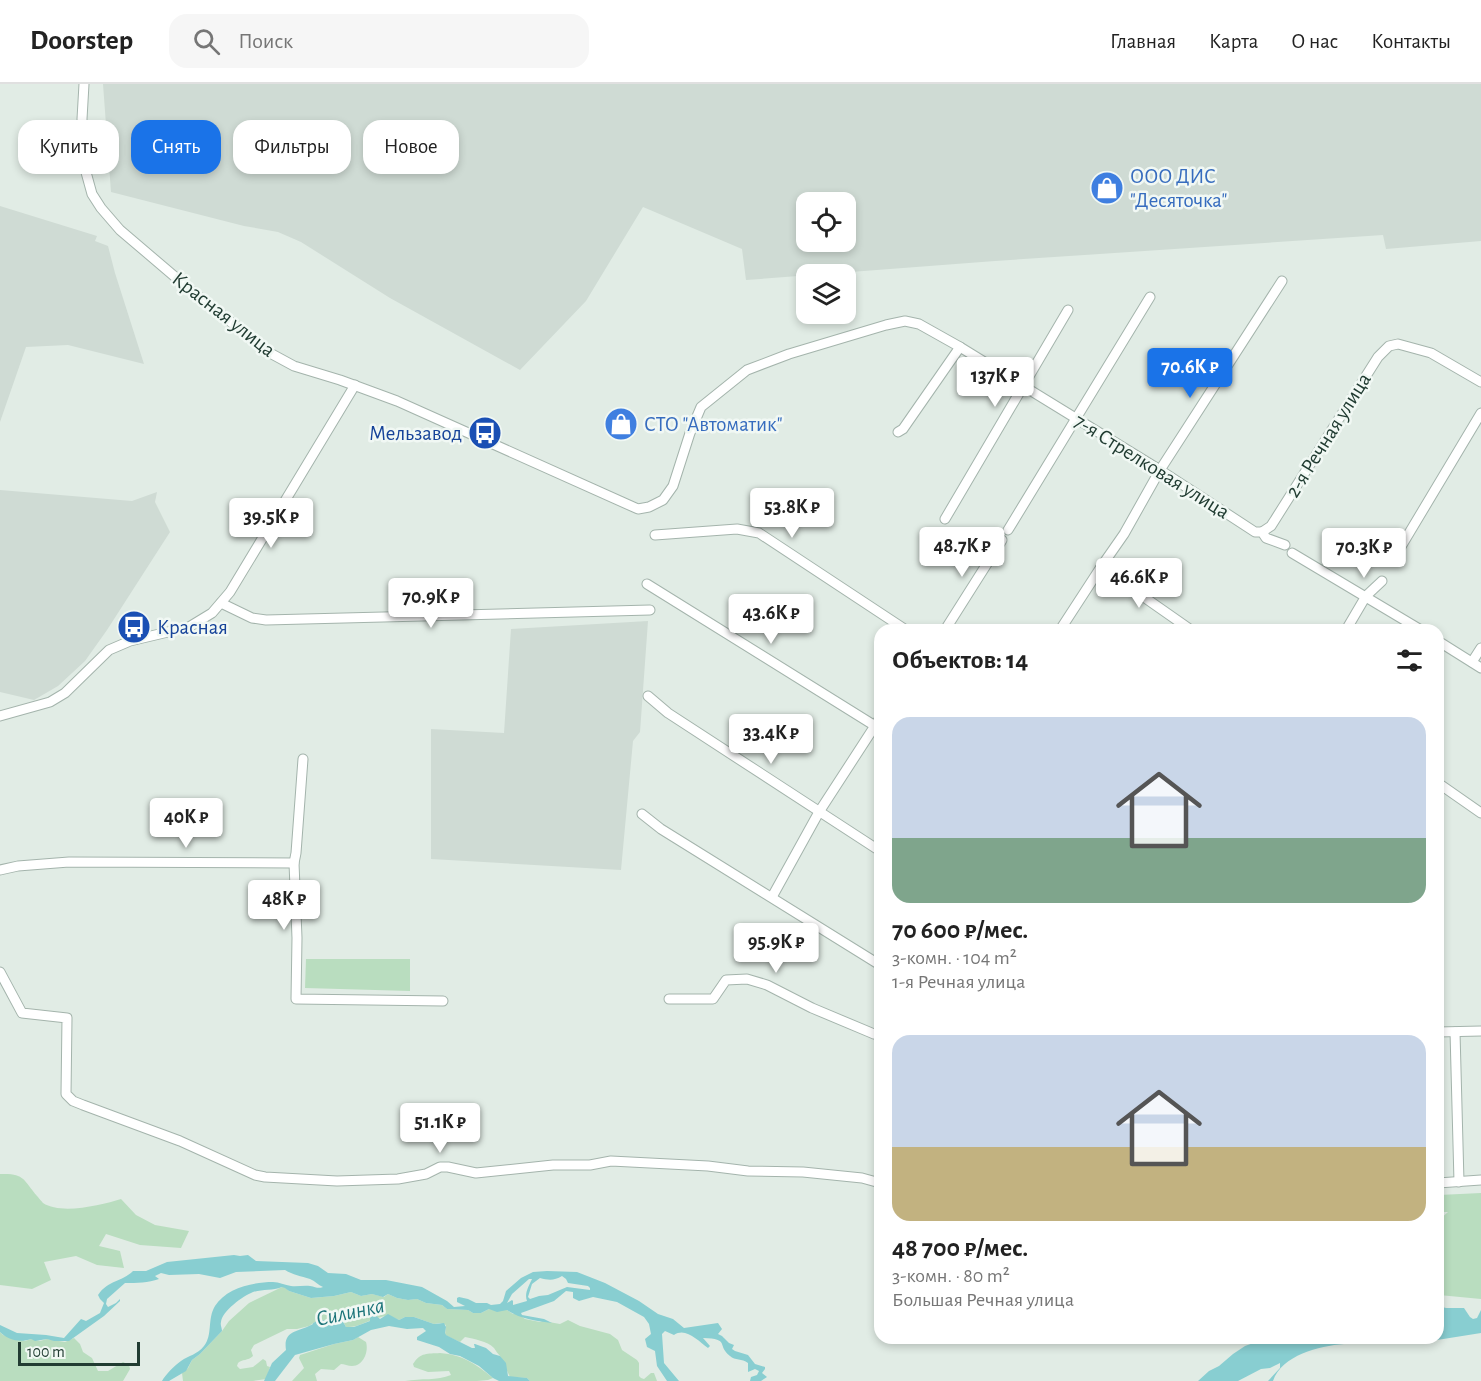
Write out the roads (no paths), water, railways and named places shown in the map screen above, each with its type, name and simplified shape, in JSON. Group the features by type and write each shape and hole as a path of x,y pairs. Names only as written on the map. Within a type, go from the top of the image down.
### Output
{"street":[{"name":"Красная улица","path":"84,84 82,119 84,165 92,194 120,230 270,353 294,366 355,385"},
{"path":"1064,624 1124,534 1160,470 1282,281"},
{"path":"1008,530 1150,297"},
{"path":"945,519 1068,310"},
{"name":"7-я Стрелковая улица","path":"355,385 397,401 638,509 649,507 663,500 673,486 701,407 747,370 789,354 886,325 905,321 919,324 1076,418 1255,532 1262,532 1266,538 1288,549 1410,624"},
{"name":"2-я Речная улица","path":"1262,532 1271,526 1378,357 1389,346 1398,344 1431,353 1481,382"},
{"path":"898,432 903,429 960,347"},
{"path":"0,716 50,702 65,693 109,650 130,641 189,627 212,613 230,592 355,385"},
{"path":"1400,550 1481,412"},
{"path":"655,535 737,529 759,533 897,624"},
{"path":"949,624 1002,540"},
{"path":"1101,567 1182,624"},
{"path":"1350,624 1366,596 1382,581"},
{"path":"647,584 874,722"},
{"path":"221,603 252,618 266,620 650,610"},
{"path":"1444,645 1481,668"},
{"path":"1472,662 1481,648"},
{"path":"648,696 668,713 874,847"},
{"path":"772,897 819,812 874,732"},
{"path":"303,759 294,863 297,938 296,999 443,1000"},
{"path":"1444,787 1481,813"},
{"path":"642,814 661,829 874,961"},
{"path":"0,870 18,866 69,862 294,863"},
{"path":"0,972 22,1013 67,1018 66,1094 69,1098 180,1141 255,1175 337,1181 417,1177 440,1167 476,1173 553,1165 590,1165 611,1161 708,1166 748,1171 803,1172 874,1181"},
{"path":"669,999 713,999 726,980 747,979 767,985 812,1008 874,1034"},
{"path":"1444,1032 1481,1031"},
{"path":"1455,1032 1459,1182"},
{"path":"1444,1183 1481,1180"}],"water":[{"path":"248,1255 256,1261 308,1263 328,1273 346,1274 361,1280 386,1280 422,1287 454,1307 465,1306 457,1302 459,1297 476,1303 500,1304 506,1291 521,1278 533,1272 577,1272 605,1283 658,1314 673,1319 684,1328 718,1323 722,1329 718,1334 734,1345 732,1349 748,1355 755,1364 765,1367 762,1373 767,1377 761,1381 750,1381 751,1377 757,1375 759,1371 755,1369 748,1372 748,1363 732,1358 720,1341 703,1338 710,1346 708,1348 687,1334 674,1335 665,1331 662,1334 664,1363 679,1381 667,1381 657,1366 655,1351 647,1347 645,1339 651,1334 649,1324 644,1317 617,1302 593,1297 579,1301 573,1298 573,1292 566,1291 554,1301 521,1313 552,1323 523,1318 507,1310 497,1312 489,1309 481,1313 473,1313 468,1310 447,1309 442,1305 417,1299 397,1298 388,1294 383,1297 372,1294 361,1296 351,1292 311,1298 282,1287 253,1292 239,1300 222,1318 222,1331 192,1360 186,1371 169,1381 162,1381 176,1365 204,1346 207,1342 215,1306 233,1290 265,1282 323,1287 310,1279 285,1270 236,1272 220,1278 199,1274 161,1273 155,1276 159,1279 125,1283 107,1299 106,1304 108,1307 120,1299 120,1301 104,1316 69,1341 31,1339 18,1341 0,1332 0,1325 17,1333 64,1338 81,1319 86,1321 100,1313 104,1303 98,1295 106,1286 133,1271 146,1271 167,1262","holes":["562,1276 568,1283 588,1286 590,1290 567,1287 548,1295 530,1299 528,1297 532,1284 540,1278 551,1280","532,1279 526,1292 527,1301 513,1305 512,1300 507,1303 512,1294"]},
{"path":"1444,1307 1464,1308 1473,1319 1477,1318 1481,1310 1481,1333 1444,1339"},
{"path":"373,1313 380,1319 388,1314 399,1320 414,1317 434,1324 444,1323 446,1335 472,1348 475,1348 475,1344 486,1348 500,1356 506,1363 508,1376 527,1378 530,1381 499,1381 479,1366 460,1356 417,1340 417,1337 426,1331 423,1328 407,1329 389,1326 371,1330 353,1340 295,1355 275,1381 264,1381 272,1363 286,1350 287,1339 292,1333 322,1320 341,1320 346,1327 354,1327 370,1321"},
{"path":"1250,1344 1347,1344 1313,1350 1293,1358 1284,1365 1273,1381 1268,1381 1280,1368 1280,1363 1261,1369 1238,1381 1198,1381"}],"place":[{"name":"ООО ДИС \"Десяточка\"","path":"1107,188"},
{"name":"СТО \"Автоматик\"","path":"621,424"},
{"name":"Мельзавод","path":"485,433"},
{"name":"Красная","path":"134,627"}],"water label":[{"name":"Силинка","path":"350,1311"}]}
